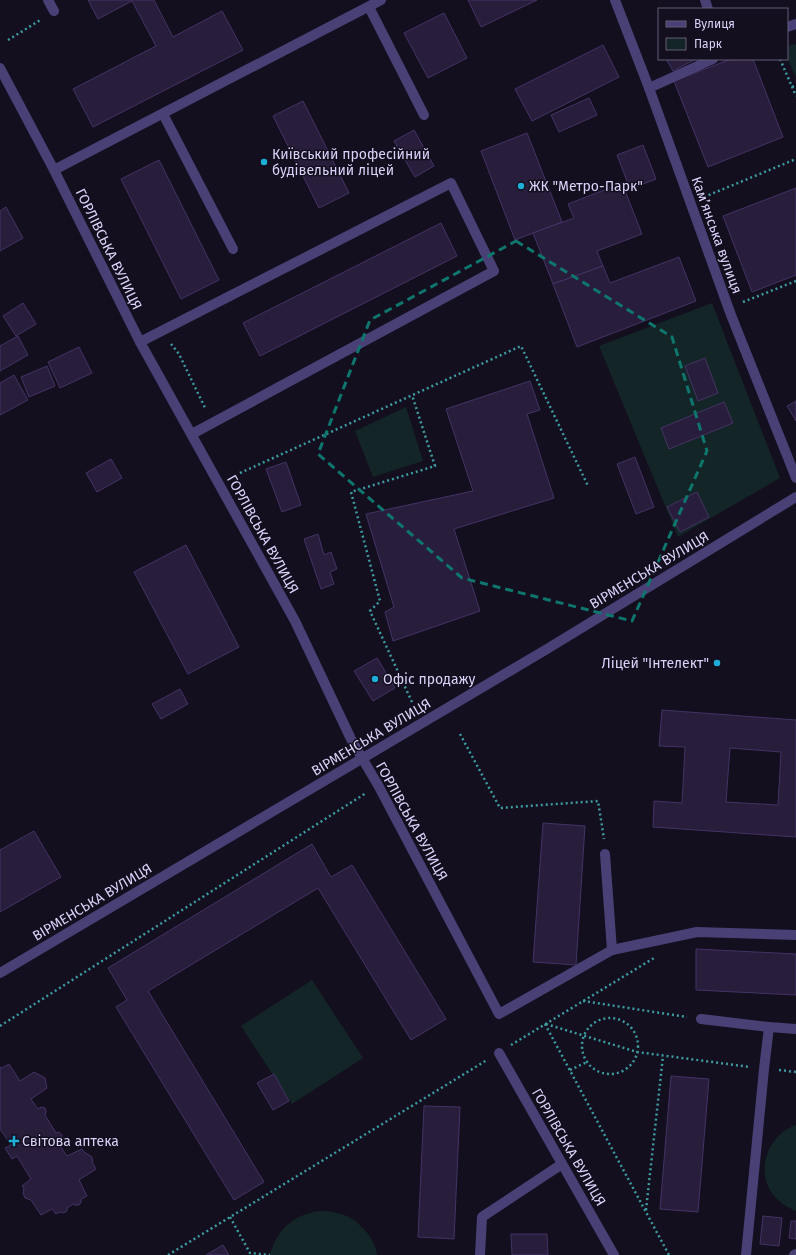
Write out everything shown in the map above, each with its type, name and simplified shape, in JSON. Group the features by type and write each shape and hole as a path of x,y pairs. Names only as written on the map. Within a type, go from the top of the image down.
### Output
{"street":[{"path":"48,0 54,11"},
{"path":"54,170 381,0"},
{"name":"Камʼянська вулиця","path":"614,0 649,88 731,315 796,478"},
{"path":"705,0 708,8"},
{"path":"369,7 424,115"},
{"path":"649,88 711,60"},
{"name":"ГОРЛІВСЬКА ВУЛИЦЯ","path":"0,68 54,170 140,342 295,621 351,739 378,785 499,1014 612,950"},
{"path":"163,114 233,249"},
{"path":"140,342 451,183 494,271 192,434"},
{"name":"ВІРМЕНСЬКА ВУЛИЦЯ","path":"0,973 540,653 796,497"},
{"path":"606,854 612,950 697,932 796,935"},
{"path":"701,1019 796,1029"},
{"path":"746,1255 769,1027"},
{"name":"ГОРЛІВСЬКА ВУЛИЦЯ","path":"499,1053 614,1255"},
{"path":"480,1255 482,1217 562,1164"}],"path":[{"path":"8,40 54,11"},
{"path":"780,60 796,96"},
{"path":"792,87 796,85"},
{"path":"690,202 796,159"},
{"path":"742,302 796,282"},
{"path":"160,331 179,354 212,422"},
{"path":"240,473 521,346 588,486"},
{"path":"412,395 435,466 351,492 380,601 370,610 412,702"},
{"path":"460,734 500,808 598,801 606,854"},
{"path":"0,1026 378,785"},
{"path":"168,1255 657,956"},
{"path":"583,1001 701,1019"},
{"path":"604,1018 613,1018 630,1026 635,1034 637,1052 633,1061 627,1068 610,1074 601,1072 586,1062 582,1044 584,1036 588,1028 595,1022 604,1018"},
{"path":"545,1024 637,1052 764,1069"},
{"path":"545,1024 669,1255"},
{"path":"646,1211 663,1056"},
{"path":"570,1070 586,1062"},
{"path":"230,1217 250,1253 270,1255"}],"highlighted area":[{"path":"516,241 672,337 707,451 632,621 462,578 318,454 370,320"}],"green space":[{"path":"796,44 795,76 788,59 788,46"},
{"path":"712,303 780,478 678,537 599,346"},
{"path":"406,407 423,461 373,477 355,431"},
{"path":"312,980 363,1058 292,1104 241,1026"},
{"path":"796,1125 796,1211 783,1204 772,1193 767,1184 765,1163 772,1144 778,1136"},
{"path":"326,1211 344,1215 361,1226 374,1243 377,1255 270,1255 279,1234 289,1223 302,1215"}],"building":[{"path":"88,0 154,0 173,37 222,11 243,50 93,127 73,89 156,46 132,1 98,19"},
{"path":"468,0 537,0 481,27"},
{"path":"444,13 467,58 428,78 404,33"},
{"path":"603,45 619,77 532,121 515,89"},
{"path":"667,60 694,60 673,71"},
{"path":"728,60 753,60 783,137 708,167 674,81"},
{"path":"589,98 597,115 559,132 551,115"},
{"path":"303,101 349,193 319,208 273,116"},
{"path":"414,130 434,166 415,177 394,141"},
{"name":"ЖК \"Метро-Парк\"","path":"527,133 562,222 515,240 481,151"},
{"path":"643,145 656,179 630,189 617,155"},
{"path":"159,160 219,280 181,299 121,179"},
{"path":"622,183 642,234 597,251 603,266 553,284 533,233 574,218 568,204"},
{"path":"796,188 796,275 752,292 723,216"},
{"path":"6,207 23,238 0,251 0,211"},
{"path":"441,223 457,256 260,356 243,323"},
{"path":"679,257 696,301 577,347 553,284 603,266 610,283"},
{"path":"23,303 36,324 16,336 3,316"},
{"path":"18,336 28,355 0,371 0,346"},
{"path":"79,347 92,373 60,388 48,362"},
{"path":"705,358 718,393 698,401 685,366"},
{"path":"47,366 55,386 29,397 21,377"},
{"path":"14,375 28,400 0,415 0,383"},
{"path":"530,381 540,410 527,414 554,498 454,529 480,611 393,641 385,612 394,607 366,514 473,491 446,409"},
{"path":"796,401 796,421 787,406"},
{"path":"724,402 733,423 669,449 661,428"},
{"path":"635,457 654,507 636,514 617,464"},
{"path":"111,459 122,478 97,492 86,473"},
{"path":"286,462 301,505 282,512 266,469"},
{"path":"697,492 709,517 680,532 667,507"},
{"path":"318,534 324,555 331,552 337,569 330,572 334,584 321,589 304,539"},
{"path":"186,545 239,647 188,674 134,572"},
{"name":"Офіс продажу","path":"377,658 395,688 373,701 354,671"},
{"path":"180,689 188,704 161,719 152,704"},
{"path":"662,710 796,720 796,837 653,827 654,801 682,803 685,747 659,746","holes":["730,748 781,752 778,805 726,802"]},
{"path":"543,823 585,826 576,965 533,962"},
{"path":"34,831 61,877 0,912 0,850"},
{"path":"312,844 331,877 352,865 446,1019 411,1040 318,888 148,991 264,1182 234,1200 116,1007 127,1000 108,968"},
{"path":"696,949 796,954 796,995 696,990"},
{"path":"9,1064 20,1081 34,1072 45,1078 47,1088 31,1099 38,1109 41,1107 45,1108 45,1115 56,1133 59,1132 62,1135 62,1138 58,1143 67,1156 82,1149 92,1157 93,1164 96,1169 79,1180 87,1196 81,1199 79,1205 73,1204 63,1213 60,1212 56,1214 52,1209 41,1215 31,1200 25,1198 23,1193 24,1188 22,1186 31,1179 17,1156 12,1159 5,1148 11,1145 0,1129 0,1067 2,1068"},
{"path":"274,1074 289,1101 273,1110 257,1083"},
{"path":"671,1076 709,1079 698,1212 660,1209"},
{"path":"424,1106 460,1107 454,1239 418,1237"},
{"path":"763,1216 782,1218 779,1246 760,1244"},
{"path":"791,1221 796,1221 796,1239 789,1238"},
{"path":"511,1234 547,1234 548,1255 512,1255"},
{"path":"223,1245 229,1255 206,1255"}],"place":[{"name":"Київський професійний будівельний ліцей","path":"264,162"},
{"name":"ЖК \"Метро-Парк\"","path":"521,186"},
{"name":"Ліцей \"Інтелект\"","path":"717,663"},
{"name":"Офіс продажу","path":"375,679"},
{"name":"Світова аптека","path":"14,1141"}]}
